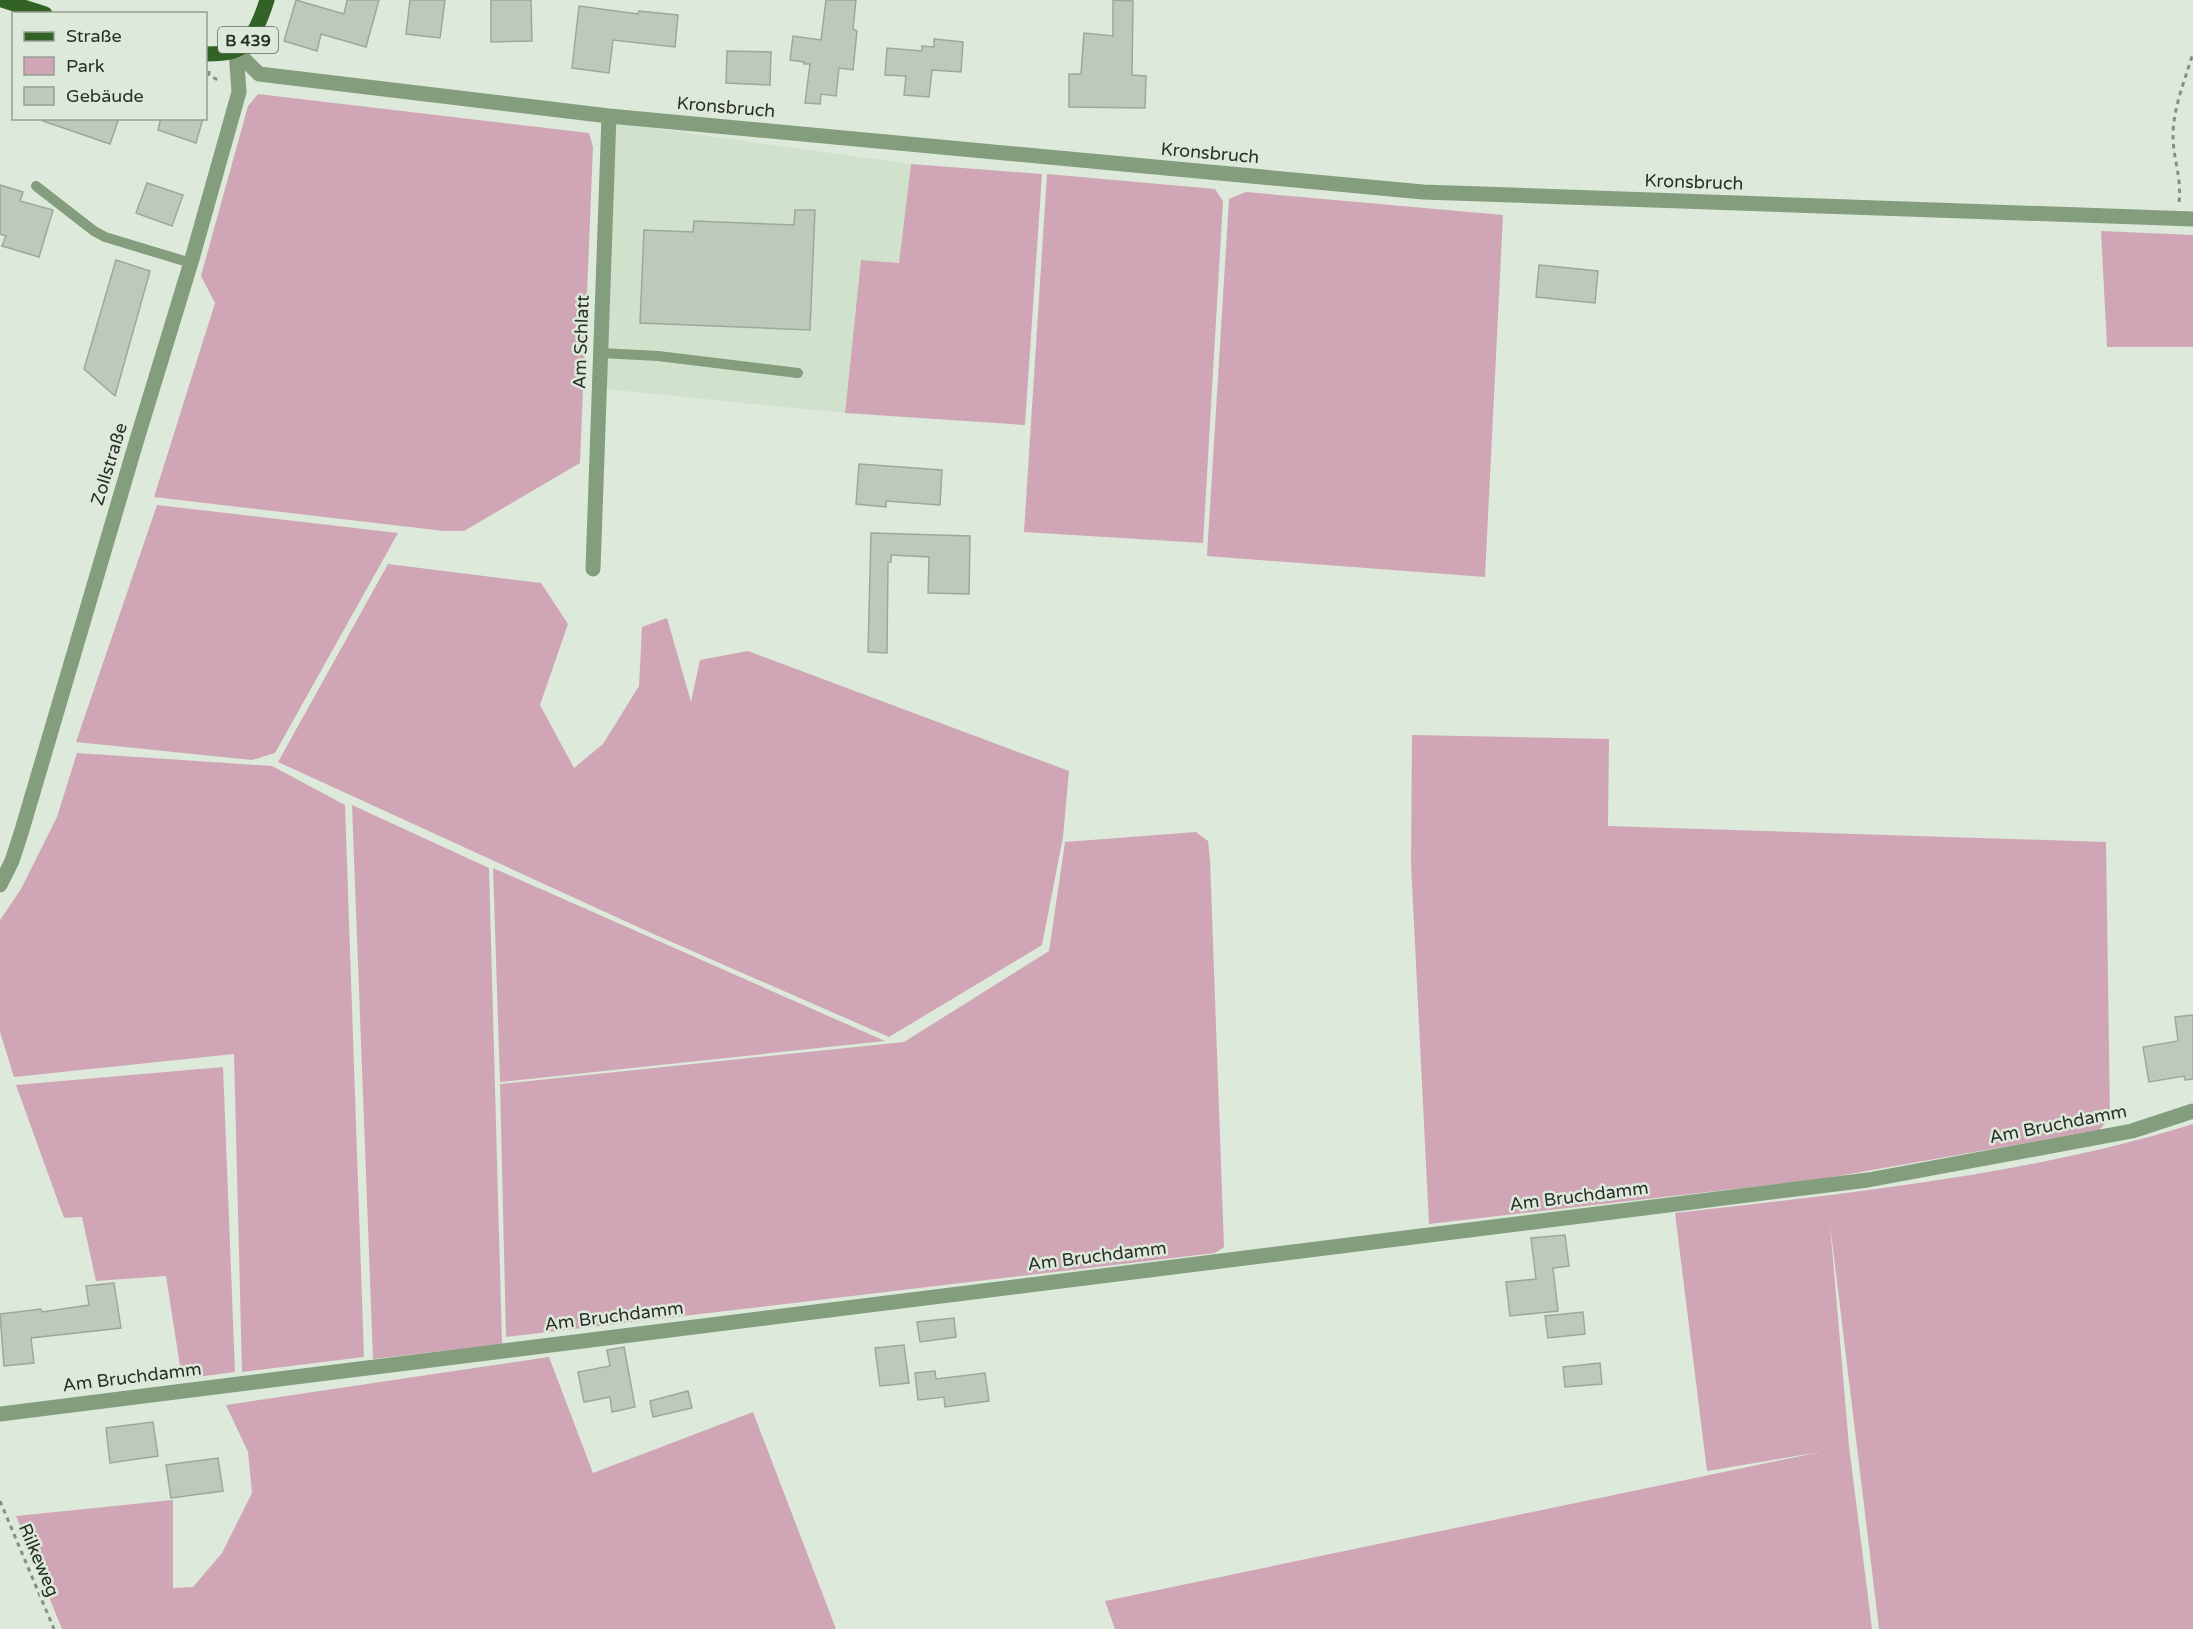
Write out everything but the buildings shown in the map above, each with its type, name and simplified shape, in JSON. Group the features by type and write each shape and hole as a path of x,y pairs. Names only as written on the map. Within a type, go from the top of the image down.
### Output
{"main road":[{"path":"2,0 30,4"},
{"name":"B 439","path":"207,54 236,51 251,37 261,21 267,0"}],"street":[{"name":"Zollstraße","path":"0,885 12,861 22,830 191,263 239,92 236,51"},
{"name":"Kronsbruch","path":"236,51 259,74 609,116 1423,192 2193,219"},
{"name":"Am Schlatt","path":"593,569 609,116"},
{"name":"Am Bruchdamm","path":"0,1414 1868,1180 2132,1131 2193,1111"}],"lane":[{"path":"36,186 94,231 117,241 191,263"},
{"path":"601,353 658,356 798,373"}],"path":[{"path":"2168,219 2179,201 2180,193 2173,136 2176,110 2193,53"},
{"path":"207,61 209,75 239,92"},
{"name":"Rilkeweg","path":"0,1501 54,1629"}],"shaded area":[{"path":"614,123 911,164 899,264 861,260 845,413 605,389"}],"green space":[{"path":"258,94 589,133 593,147 580,463 464,531 444,531 154,497 215,303 201,276 248,106"},
{"path":"911,164 1042,174 1025,425 845,413 861,260 899,263"},
{"path":"1047,174 1215,189 1223,201 1203,543 1024,532"},
{"path":"1246,192 1503,215 1485,577 1207,556 1229,199"},
{"path":"2101,231 2193,235 2193,347 2107,347"},
{"path":"157,505 398,533 275,753 252,760 76,742"},
{"path":"388,564 541,583 568,624 540,705 574,768 603,744 639,686 642,627 667,618 691,702 700,660 748,651 1069,771 1063,837 1042,945 889,1037 651,933 278,762"},
{"path":"1412,735 1609,739 1608,826 2106,842 2110,1118 2099,1130 1821,1179 1429,1224 1411,864"},
{"path":"77,753 272,766 345,805 364,1357 242,1372 234,1054 14,1077 0,1032 0,920 21,889 57,817"},
{"path":"352,805 489,868 502,1344 373,1359"},
{"path":"1196,832 1208,841 1210,860 1224,1247 1215,1253 506,1337 500,1084 904,1042 1049,951 1065,842"},
{"path":"493,868 885,1041 500,1082"},
{"path":"223,1067 235,1372 182,1379 166,1276 96,1281 82,1217 64,1218 16,1085"},
{"path":"2193,1124 2193,1629 1879,1629 1830,1224 1849,1446 1872,1629 1115,1629 1105,1601 1820,1452 1707,1471 1675,1213 1871,1190 2001,1170 2130,1142"},
{"path":"549,1357 593,1473 753,1412 836,1629 62,1629 16,1516 173,1500 173,1588 193,1587 222,1553 252,1493 248,1452 226,1405"}]}
